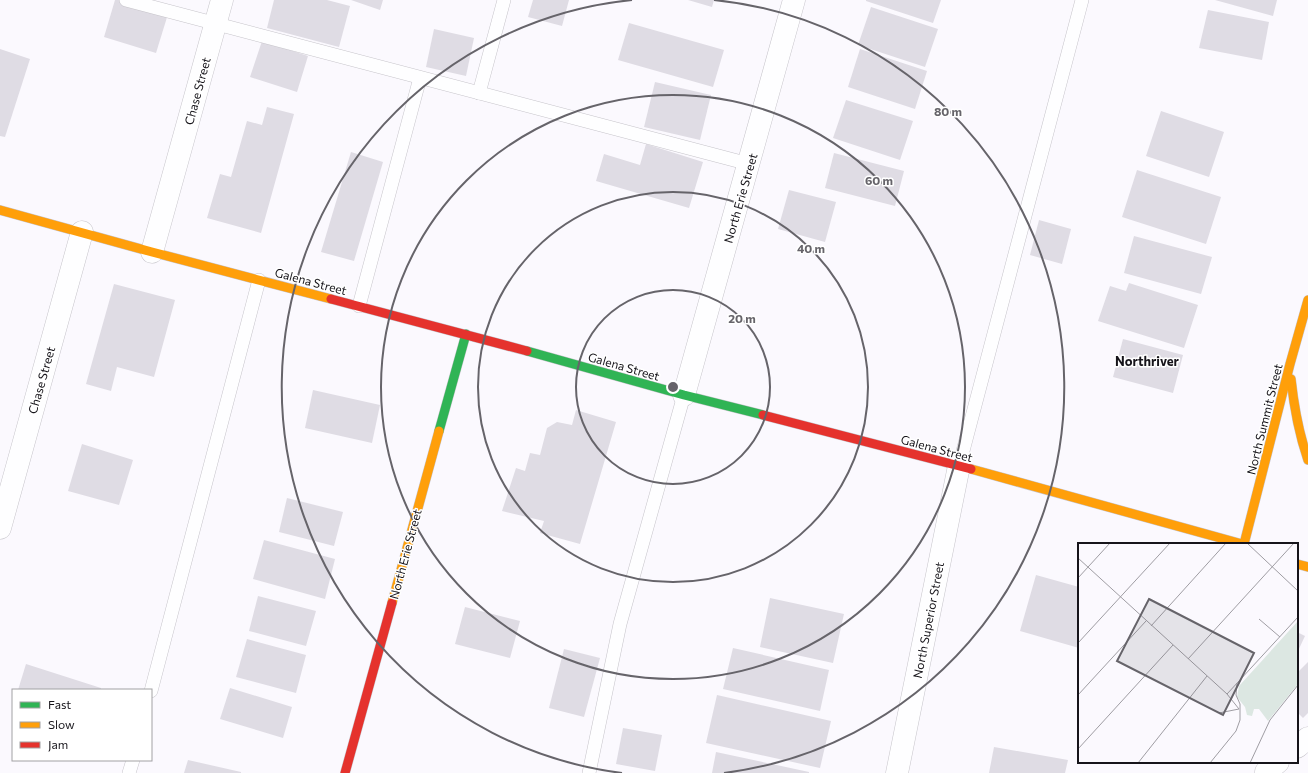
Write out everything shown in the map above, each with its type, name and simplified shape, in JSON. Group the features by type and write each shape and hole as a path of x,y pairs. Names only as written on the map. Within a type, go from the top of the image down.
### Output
{"main road":[{"name":"Galena Street","path":"0,210 152,252 466,334 684,395 959,466 1239,543"},
{"name":"North Summit Street","path":"1243,543 1308,300"},
{"name":"North Erie Street","path":"345,773 466,334"},
{"path":"1290,364 1294,405 1308,460"},
{"path":"1298,564 1308,568"}],"street":[{"name":"Chase Street","path":"152,252 222,0"},
{"name":"North Erie Street","path":"684,395 794,0"},
{"name":"Chase Street","path":"0,528 82,232"},
{"name":"North Superior Street","path":"897,773 959,466"},
{"path":"1298,746 1308,738"}],"lane":[{"path":"126,0 749,164"},
{"path":"479,93 504,0"},
{"path":"959,466 1082,0"},
{"path":"359,306 420,78"},
{"path":"152,689 259,280"},
{"path":"589,773 620,624 684,395"},
{"path":"129,773 133,761"}],"building":[{"path":"115,0 121,0 168,14 156,53 104,37"},
{"path":"274,0 327,0 350,6 339,47 267,28"},
{"path":"351,0 383,0 380,10"},
{"path":"533,0 569,0 562,26 528,17"},
{"path":"688,0 714,0 712,7"},
{"path":"866,0 941,0 933,23"},
{"path":"1215,0 1277,0 1273,16"},
{"path":"871,7 938,29 925,67 858,45"},
{"path":"1208,10 1269,22 1262,60 1199,48"},
{"path":"629,23 724,50 713,87 618,60"},
{"path":"434,29 474,38 466,76 426,67"},
{"path":"262,41 308,56 297,92 250,77"},
{"path":"0,49 30,59 5,137 0,136"},
{"path":"860,49 927,71 915,109 848,87"},
{"path":"655,82 711,95 700,140 644,127"},
{"path":"846,100 913,121 900,160 833,138"},
{"path":"267,107 294,114 261,233 207,218 220,174 231,177 247,121 262,125"},
{"path":"1161,111 1224,132 1209,177 1146,156"},
{"path":"646,144 703,162 689,208 596,181 604,154 640,165"},
{"path":"351,152 383,162 354,261 321,252"},
{"path":"834,153 904,171 895,206 825,188"},
{"path":"1137,170 1221,197 1206,244 1122,217"},
{"path":"789,190 836,202 825,242 778,229"},
{"path":"1039,220 1071,229 1062,264 1030,255"},
{"path":"1134,236 1212,257 1201,294 1124,273"},
{"path":"1129,283 1198,305 1184,348 1098,321 1110,286 1126,291"},
{"path":"114,284 175,300 154,377 117,367 111,391 86,384"},
{"path":"1123,339 1183,355 1173,393 1113,377"},
{"path":"313,390 380,405 372,443 305,428"},
{"path":"576,410 616,422 580,544 540,533 544,521 502,511 516,468 525,471 530,453 540,455 547,428 557,422 572,425"},
{"path":"82,444 133,460 119,505 68,491"},
{"path":"287,498 343,512 334,546 279,532"},
{"path":"264,540 335,559 325,599 253,579"},
{"path":"1036,575 1078,587 1078,648 1020,631"},
{"path":"258,596 316,611 306,646 249,631"},
{"path":"770,598 844,614 833,663 760,647"},
{"path":"465,607 520,621 510,658 455,644"},
{"path":"1298,632 1305,636 1298,651"},
{"path":"247,639 306,655 296,693 236,677"},
{"path":"733,648 829,670 820,711 723,689"},
{"path":"564,649 600,658 584,717 549,708"},
{"path":"1308,662 1308,713 1303,718 1298,713 1298,672"},
{"path":"26,664 101,688 101,689 18,689"},
{"path":"230,688 292,707 283,738 220,719"},
{"path":"717,695 831,721 820,768 706,743"},
{"path":"623,728 662,735 655,771 616,764"},
{"path":"994,747 1068,760 1065,773 989,773"},
{"path":"716,752 809,772 809,773 712,773"},
{"path":"188,760 241,772 241,773 184,773"}],"traffic: fast":[{"path":"439,431 466,334"},
{"path":"527,351 684,395 763,415"}],"traffic: slow":[{"path":"0,210 331,299"},
{"path":"1244,543 1308,300"},
{"path":"1291,379 1297,420 1308,460"},
{"path":"392,603 439,431"},
{"path":"971,469 1238,543"},
{"path":"1298,564 1308,567"}],"traffic: jam":[{"path":"331,299 527,351"},
{"path":"763,415 971,469"},
{"path":"345,773 392,603"}],"district":[{"name":"Northriver","path":"1147,361"}]}
